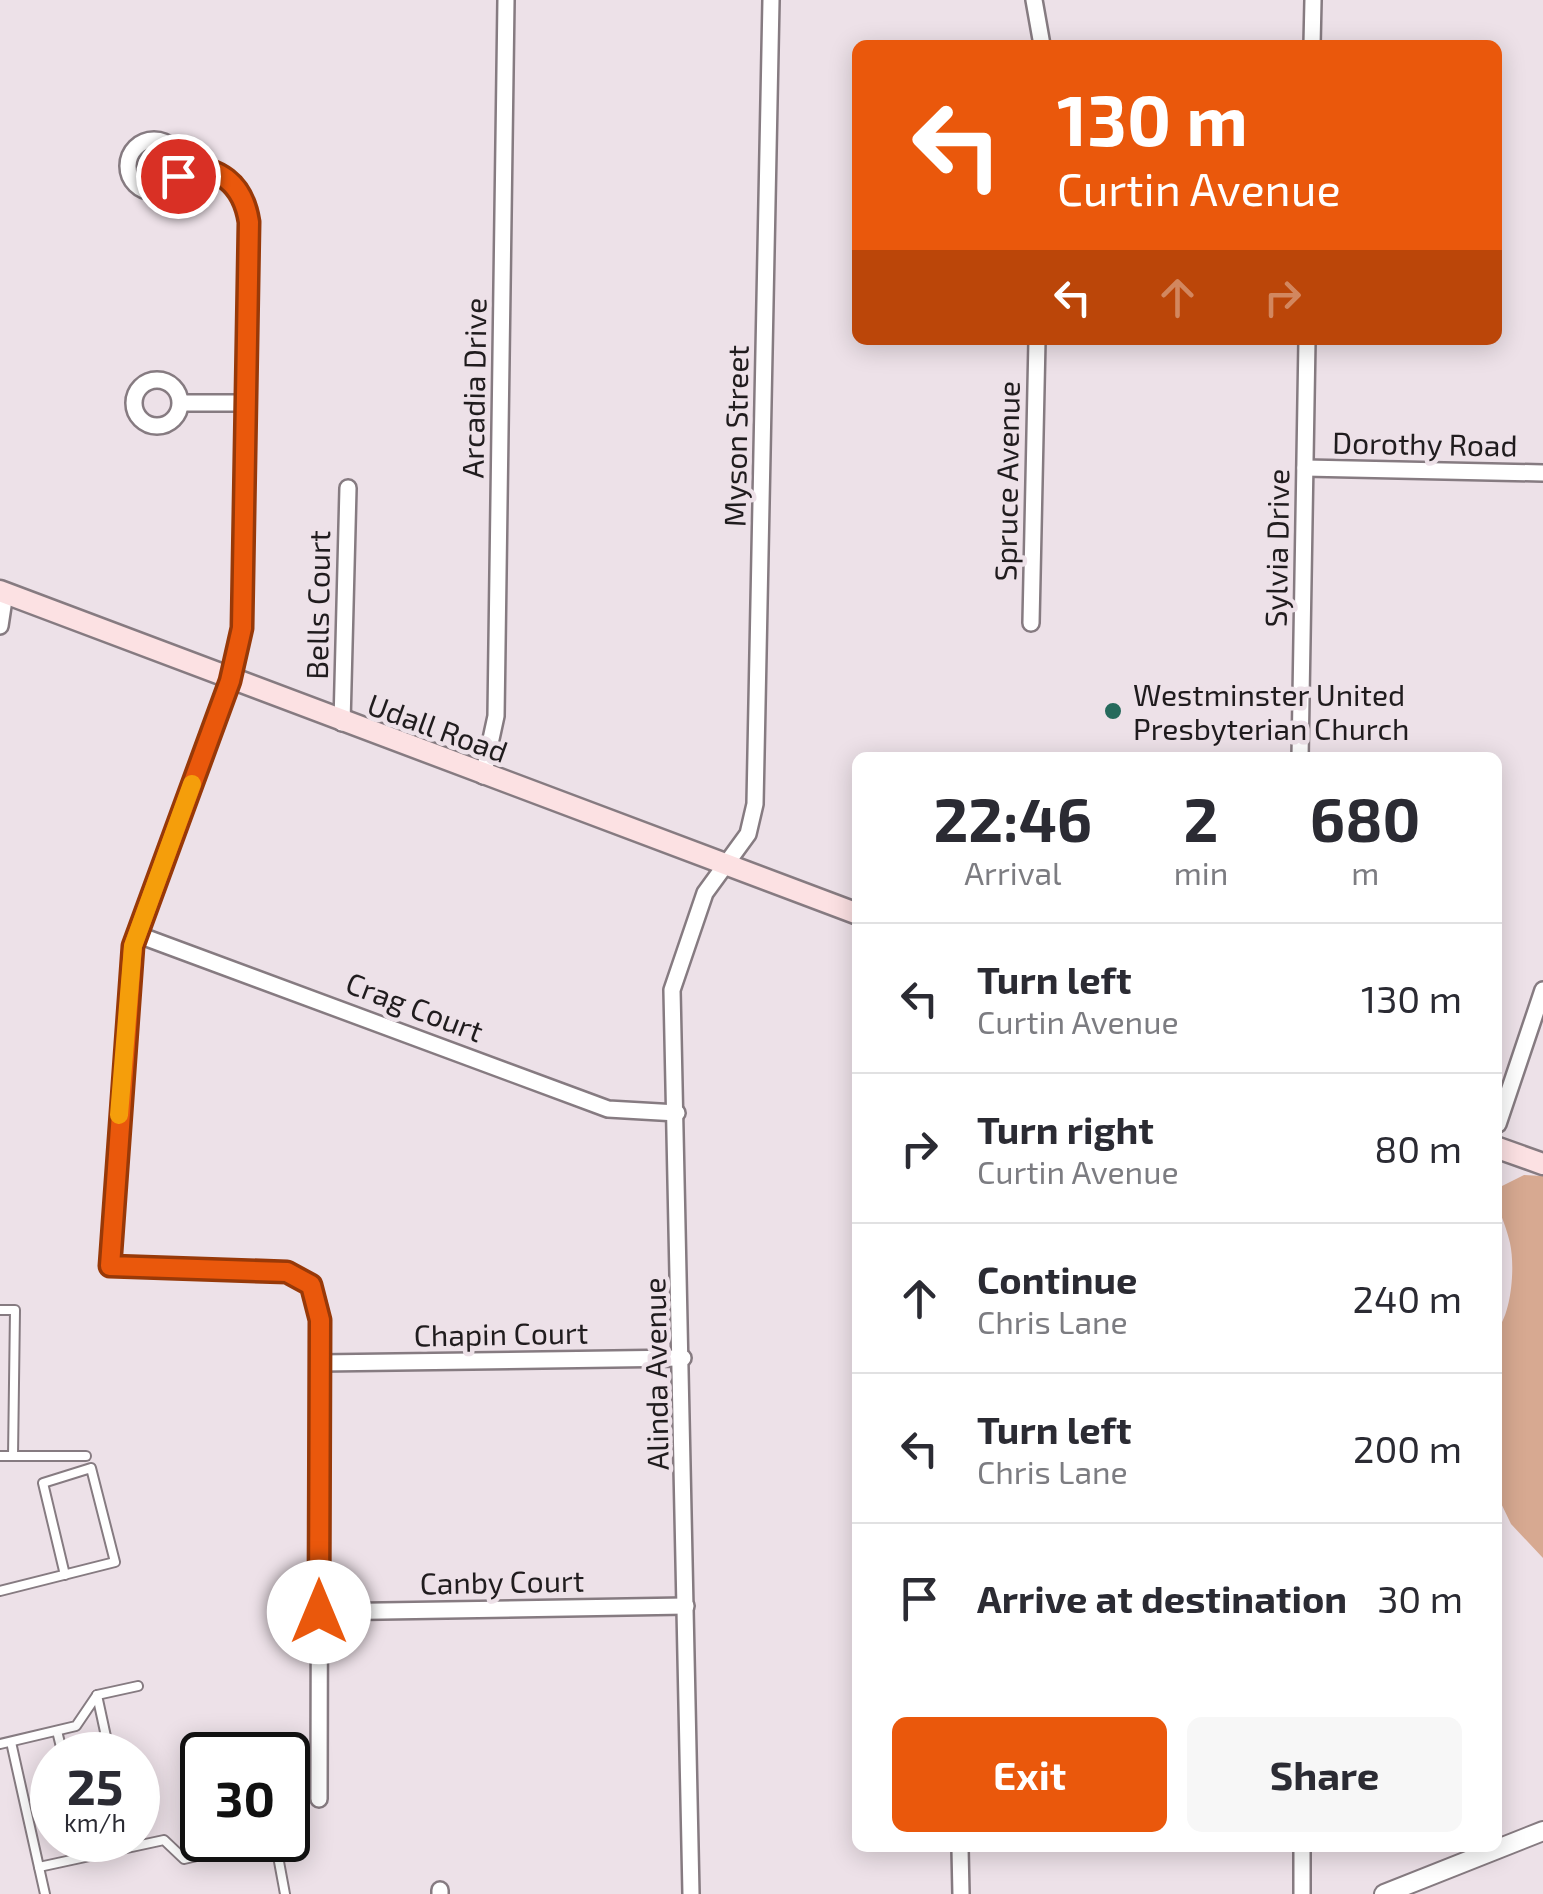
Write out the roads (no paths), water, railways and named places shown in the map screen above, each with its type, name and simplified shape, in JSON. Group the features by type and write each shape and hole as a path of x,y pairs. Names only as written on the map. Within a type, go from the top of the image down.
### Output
{"main road":[{"name":"Udall Road","path":"2,592 230,681 852,912"},
{"path":"1502,1149 1543,1164"}],"street":[{"name":"Arcadia Drive","path":"483,776 496,716 506,0"},
{"name":"Myson Street","path":"726,865 748,834 755,804 771,0"},
{"path":"1034,0 1041,40"},
{"path":"1312,40 1313,0"},
{"path":"180,166 195,166 233,181 245,199 242,628 230,681 136,934 126,996 110,1266 301,1276 318,1300 320,1799"},
{"name":"Spruce Avenue","path":"1030,623 1037,345"},
{"name":"Sylvia Drive","path":"1300,752 1307,345"},
{"path":"181,402 246,403"},
{"name":"Dorothy Road","path":"1305,468 1543,473"},
{"name":"Bells Court","path":"342,723 348,488"},
{"path":"0,626 2,592"},
{"name":"Alinda Avenue","path":"690,1894 673,980 706,892 726,865"},
{"name":"Crag Court","path":"136,934 608,1109 677,1113"},
{"path":"1502,1112 1543,990"},
{"name":"Chapin Court","path":"320,1363 683,1358"},
{"name":"Canby Court","path":"319,1612 686,1606"},
{"path":"1502,1848 1543,1831"},
{"path":"960,1852 961,1894"},
{"path":"1302,1852 1302,1894"},
{"path":"1396,1892 1492,1852"}],"lane":[{"path":"0,1310 15,1310 13,1456"},
{"path":"0,1456 86,1456"},
{"path":"0,1591 65,1575 115,1562 90,1468 43,1483 65,1575"},
{"path":"0,1744 76,1726 96,1695 138,1686"},
{"path":"96,1695 105,1732"},
{"path":"11,1742 46,1894"},
{"path":"160,1840 180,1855"},
{"path":"39,1866 59,1862"},
{"path":"279,1862 285,1894"}],"place":[{"name":"Westminster United Presbyterian Church","path":"1113,711"}]}
